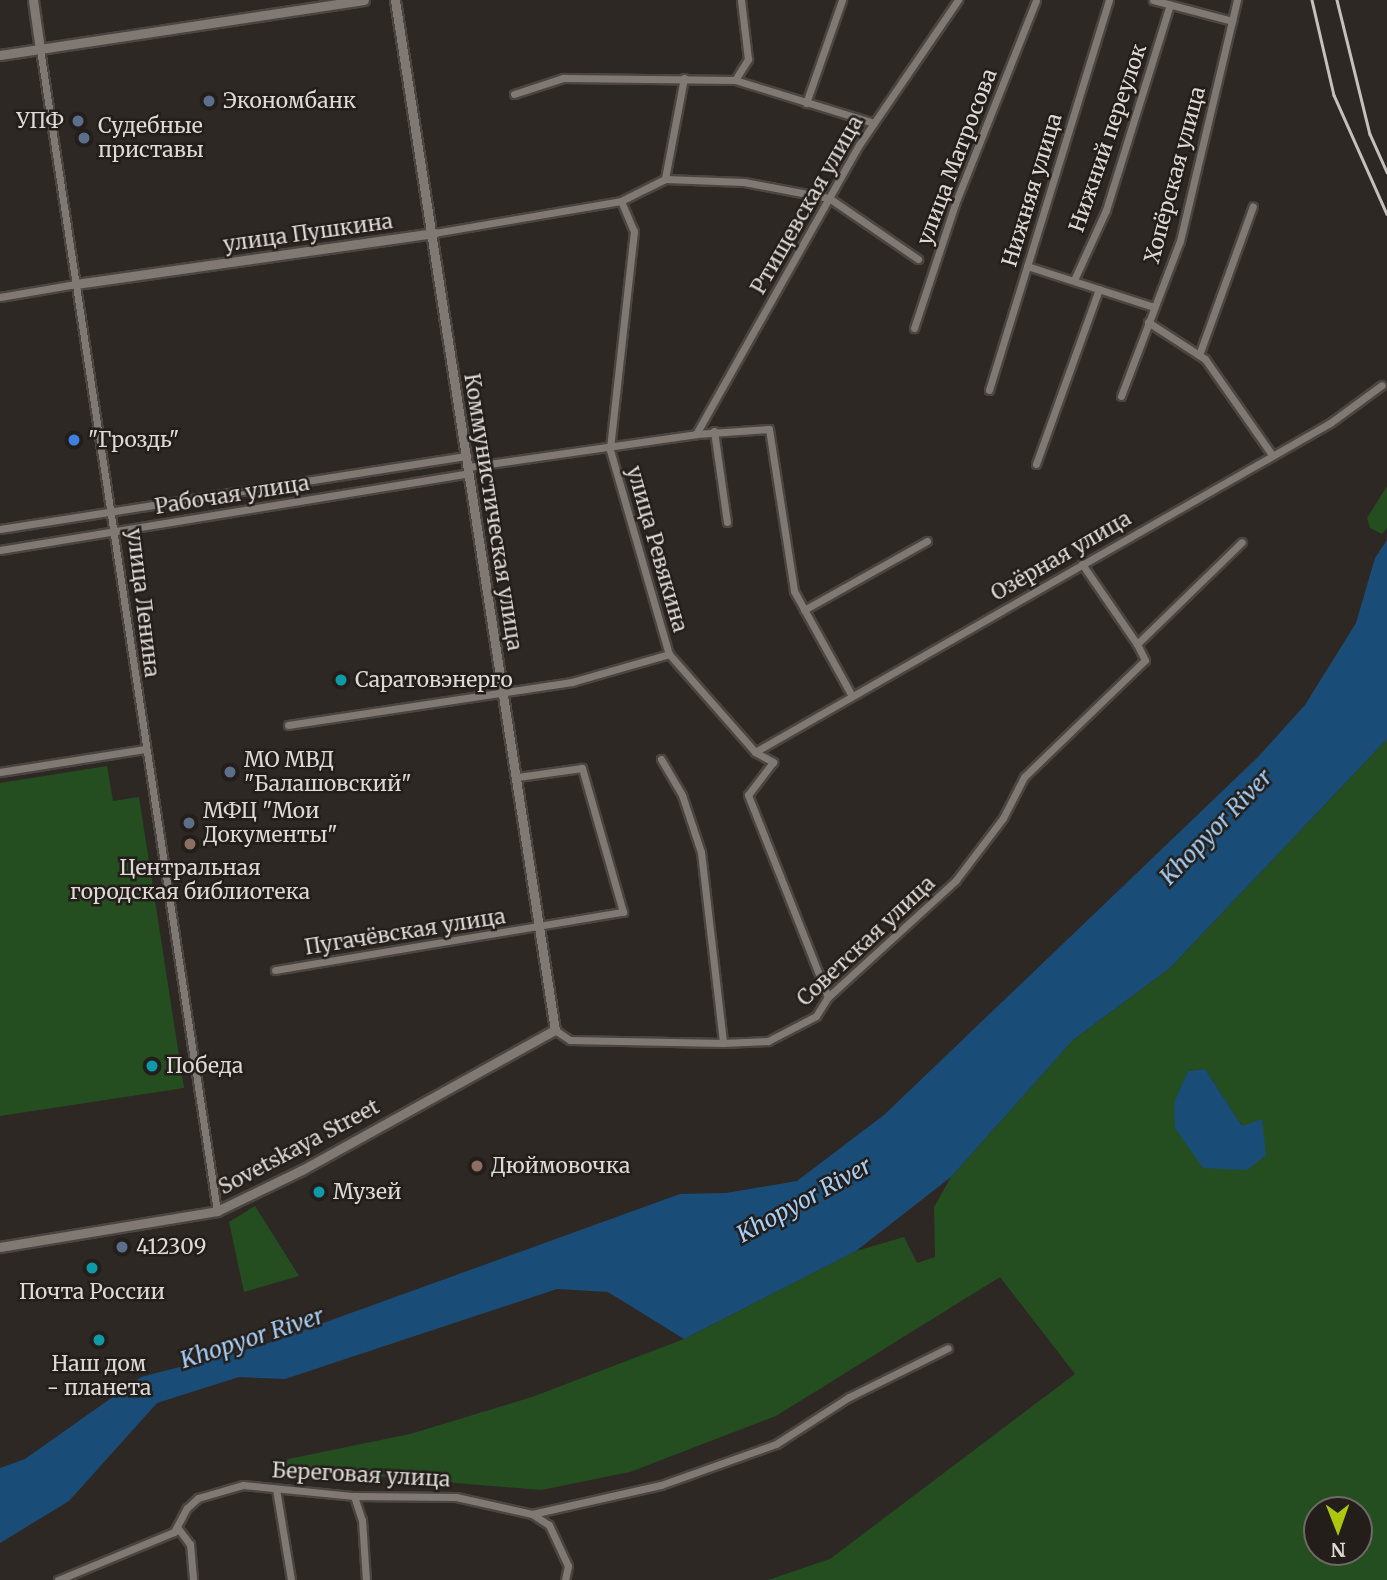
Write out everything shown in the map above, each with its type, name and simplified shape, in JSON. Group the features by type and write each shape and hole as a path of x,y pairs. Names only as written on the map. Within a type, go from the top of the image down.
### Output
{"street":[{"name":"улица Ленина","path":"33,0 116,531 116,568 217,1211"},
{"path":"0,55 365,0"},
{"name":"Коммунистическая улица","path":"395,0 434,233 555,1030"},
{"path":"735,80 748,59 741,0"},
{"path":"806,103 842,0"},
{"name":"Ртищевская улица","path":"696,434 874,123 958,0"},
{"name":"улица Матросова","path":"914,328 955,204 1035,0"},
{"name":"Нижняя улица","path":"989,390 1109,0"},
{"path":"1153,0 1232,22"},
{"name":"Хопёрская улица","path":"1121,396 1180,241 1237,0"},
{"name":"Нижний переулок","path":"1074,280 1106,210 1170,5"},
{"path":"514,93 563,78 735,80 874,123"},
{"path":"666,179 684,78"},
{"path":"621,201 666,179 744,182 830,198 918,258"},
{"name":"улица Пушкина","path":"0,297 434,233 621,201"},
{"name":"улица Ревякина","path":"621,201 635,231 610,450 669,654 755,752 773,762 748,795 828,997"},
{"path":"1199,355 1253,206"},
{"path":"1027,266 1154,307"},
{"path":"1036,464 1099,289"},
{"path":"1148,322 1199,355 1273,456"},
{"name":"Озёрная улица","path":"755,752 1273,456 1382,385"},
{"path":"468,470 610,450 715,431 769,429 794,591 852,696"},
{"path":"715,431 727,522"},
{"name":"Рабочая улица","path":"0,529 467,456"},
{"name":"Рабочая улица","path":"0,550 468,470"},
{"path":"804,610 927,541"},
{"path":"1082,564 1137,644 1242,542"},
{"name":"Советская улица","path":"555,1030 570,1040 723,1043 768,1041 816,1016 828,997 957,880 1003,818 1024,777 1145,660 1137,644"},
{"path":"288,725 503,689 572,682 669,654"},
{"path":"0,772 146,749"},
{"path":"662,759 682,795 701,852 723,1043"},
{"name":"Пугачёвская улица","path":"275,971 623,912 582,768 518,777"},
{"name":"Sovetskaya Street","path":"0,1247 217,1211 302,1170 555,1030"},
{"name":"Береговая улица","path":"58,1580 174,1532 187,1508 198,1498 243,1485 355,1496 456,1497 532,1514 661,1485 776,1444 849,1397 948,1348"},
{"path":"276,1489 291,1580"},
{"path":"355,1496 362,1520 366,1580"},
{"path":"532,1514 549,1525 568,1566 565,1580"},
{"path":"177,1527 190,1544 194,1580"}],"green space":[{"path":"1387,486 1387,528 1382,534 1370,528 1367,518"},
{"path":"1387,739 1387,1580 768,1580 830,1559 1075,1374 1000,1277 776,1416 630,1472 541,1490 276,1468 288,1459 410,1434 532,1397 684,1339 856,1251 904,1237 917,1263 935,1257 934,1207 951,1177 1073,1040 1170,968","holes":["1205,1069 1242,1126 1188,1071"]},
{"path":"107,766 113,801 139,797 184,1088 0,1116 0,783"},
{"path":"255,1206 299,1276 244,1292 229,1222"}],"water":[{"name":"Khopyor River","path":"1387,540 1387,739 1170,968 1073,1040 951,1177 856,1251 684,1339 608,1292 557,1289 285,1379 239,1377 157,1403 69,1501 0,1543 0,1468 25,1459 141,1377 257,1347 680,1194 726,1193 797,1181 884,1115 1258,757 1305,705 1356,623 1375,558"},
{"path":"1205,1069 1242,1126 1262,1119 1266,1155 1247,1170 1203,1168 1175,1128 1174,1103 1188,1071"}],"railway":[{"path":"1312,0 1334,95 1387,214"},
{"path":"1337,0 1370,134 1387,172"}],"place":[{"name":"Экономбанк","path":"209,101"},
{"name":"УПФ","path":"78,121"},
{"name":"Судебные приставы","path":"84,138"},
{"name":"\"Гроздь\"","path":"74,440"},
{"name":"Саратовэнерго","path":"341,680"},
{"name":"МО МВД \"Балашовский\"","path":"230,772"},
{"name":"МФЦ \"Мои Документы\"","path":"189,823"},
{"name":"Центральная городская библиотека","path":"190,844"},
{"name":"Победа","path":"152,1066"},
{"name":"Дюймовочка","path":"477,1166"},
{"name":"Музей","path":"319,1192"},
{"name":"412309","path":"122,1247"},
{"name":"Почта России","path":"92,1268"},
{"name":"Наш дом - планета","path":"99,1340"}]}
